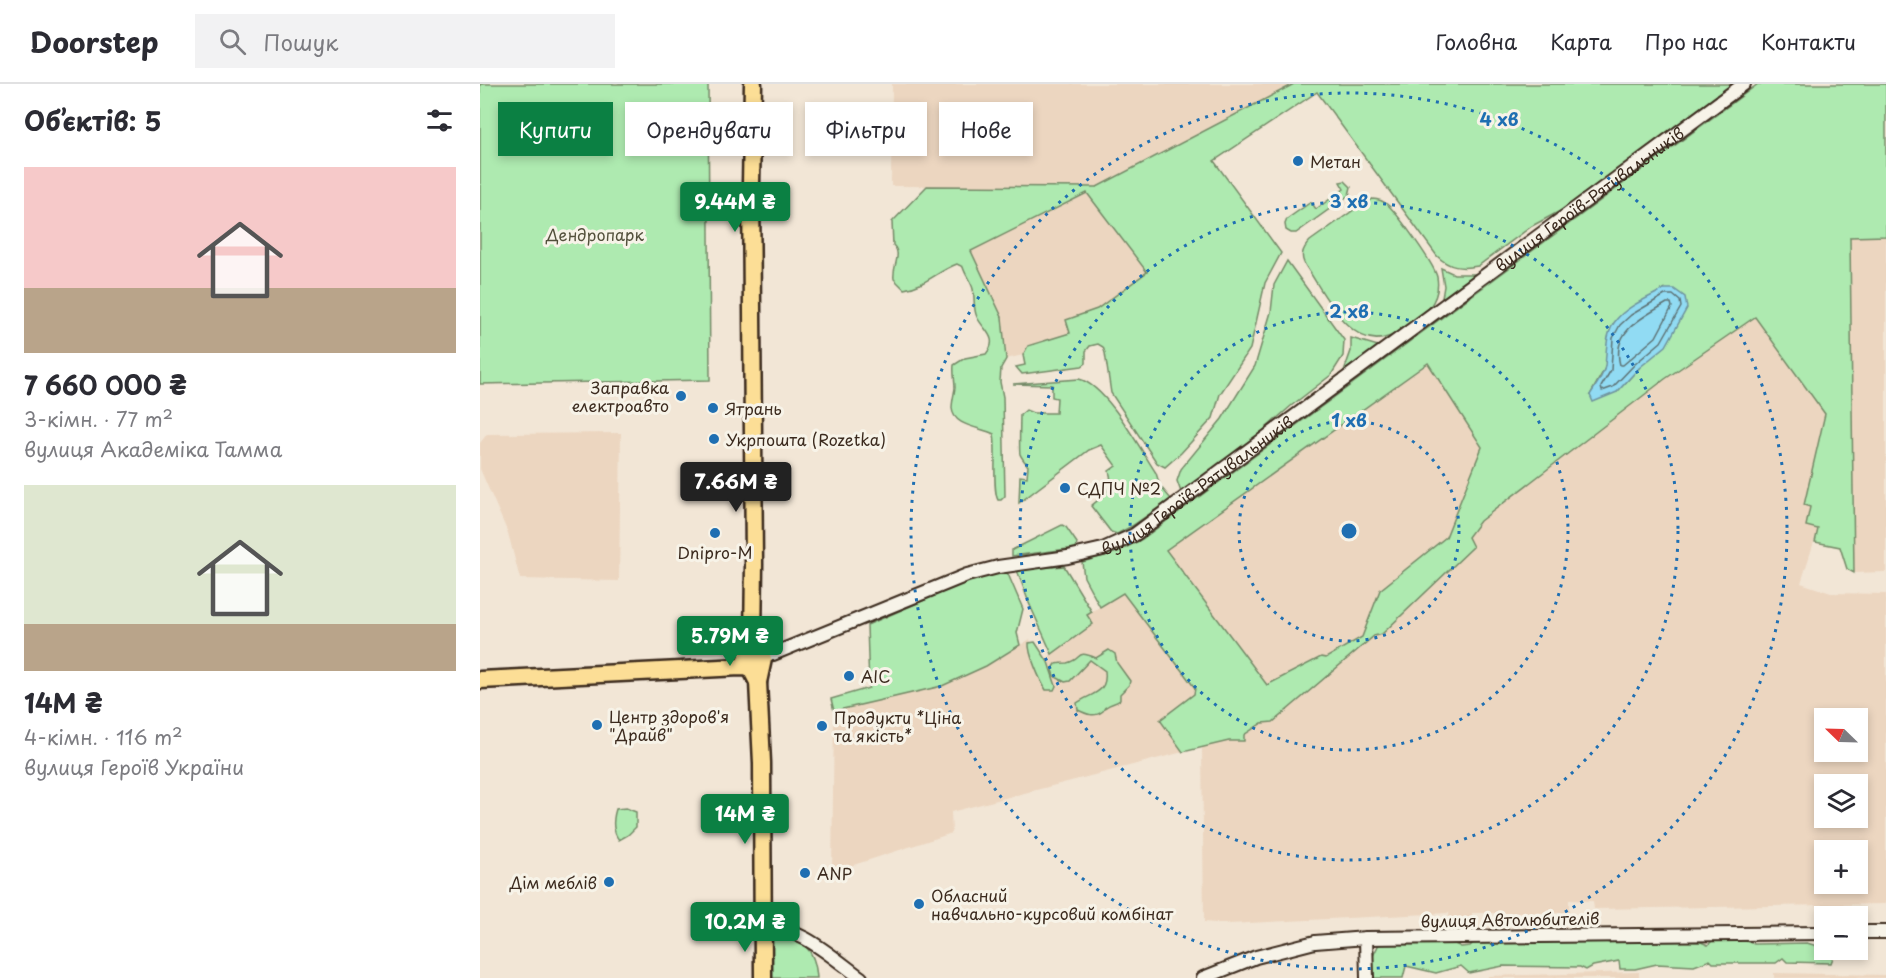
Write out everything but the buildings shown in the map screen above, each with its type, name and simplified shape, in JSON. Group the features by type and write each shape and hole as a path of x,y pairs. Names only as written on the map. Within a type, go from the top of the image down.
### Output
{"main road":[{"path":"753,84 751,184 755,661 762,763 763,978"},
{"name":"вулиця Героїв-Рятувальників","path":"480,680 755,661"}],"street":[{"name":"вулиця Героїв-Рятувальників","path":"755,661 967,575 998,567 1068,557 1103,549 1134,535 1744,84"},
{"path":"763,927 776,927 800,936 861,978"},
{"path":"1868,932 1886,932"},
{"name":"вулиця Автолюбителів","path":"1203,978 1256,957 1315,942 1366,938 1814,933"},
{"path":"1366,938 1367,978"}],"shaded area":[{"path":"892,84 1294,84 1097,187 891,186 891,156 927,156 927,102 892,102"},
{"path":"1086,192 1147,272 1097,309 1067,320 1070,333 1028,346 1023,355 1006,359 1002,317 971,251"},
{"path":"1886,236 1886,572 1854,573 1850,237"},
{"path":"1755,317 1825,414 1804,505 1811,506 1818,529 1801,583 1831,593 1886,594 1886,904 1594,909 1593,901 1569,900 1569,913 1472,913 1472,918 1449,919 1449,913 1228,924 1204,922 1202,747 1229,741 1244,741 1244,736 1262,723 1273,722 1374,636 1382,634 1473,548 1468,537 1480,521 1665,379"},
{"path":"1428,363 1482,447 1446,537 1380,590 1362,637 1326,658 1321,658 1268,685 1166,550"},
{"path":"621,433 619,581 520,579 508,533 480,469 480,443 487,434"},
{"path":"1123,592 1195,688 1194,694 1160,720 1183,752 951,812 952,833 832,872 834,711 942,686 986,666 1030,639 1039,664 1092,624 1087,615"},
{"path":"1639,972 1639,978 1488,978 1488,976"},
{"path":"1774,973 1886,975 1886,978 1774,978"}],"green space":[{"name":"Дендропарк","path":"480,84 708,84 708,102 625,102 625,156 708,156 710,380 480,384"},
{"path":"1294,84 1732,84 1562,210 1532,226 1478,266 1472,267 1451,265 1437,256 1317,92 1214,161 1281,253 1265,283 1250,349 1220,394 1213,418 1165,467 1157,463 1111,393 1103,347 1098,344 1090,346 1086,351 1086,363 1082,366 1022,374 1016,367 1025,365 1023,355 1028,346 1070,333 1066,320 1097,309 1147,272 1087,193 971,251 1002,317 1006,359 1001,368 1000,382 1003,397 1005,496 998,500 995,488 994,434 962,423 957,419 952,408 955,388 954,365 965,358 986,354 991,343 989,334 976,314 972,286 963,267 957,264 925,282 904,289 894,279 897,253 893,245 892,222 927,186 1097,187"},
{"path":"1758,84 1886,84 1886,236 1850,237 1854,573 1847,569 1840,547 1815,542 1818,529 1806,526 1810,507 1804,505 1825,414 1755,317 1665,379 1480,521 1468,537 1473,547 1382,634 1374,636 1273,722 1262,723 1244,735 1244,741 1229,741 1183,752 1160,720 1194,694 1195,688 1123,593 1100,607 1084,577 1082,562 1118,552 1142,539","holes":["1664,289 1639,368 1617,392 1590,395 1605,368 1628,310","1428,363 1482,447 1446,537 1380,590 1362,637 1326,658 1321,657 1267,685 1166,550"]},
{"path":"1345,181 1351,187 1349,195 1296,233 1286,230 1287,219 1311,202 1316,209 1344,189 1340,182"},
{"path":"1372,199 1385,203 1400,219 1430,262 1438,281 1436,293 1429,308 1399,332 1375,339 1362,336 1340,317 1330,305 1302,257 1310,241"},
{"path":"1287,261 1344,340 1343,356 1331,375 1258,435 1181,492 1177,481 1181,469 1222,419 1255,366 1271,312 1274,285"},
{"path":"1441,268 1454,274 1475,274 1442,298 1444,286"},
{"path":"1351,338 1378,346 1344,371 1351,351"},
{"path":"1079,379 1090,384 1111,405 1156,473 1160,486 1171,499 1117,534 1111,532 1091,506 1107,491 1111,483 1109,471 1116,466 1101,445 1089,450 1019,503 1020,476 1027,477 1028,466 1020,454 1020,415 1026,410 1033,413 1056,413 1057,398 1052,397 1052,385 1013,384"},
{"path":"1062,525 1077,543 1076,548 1012,556 1012,550"},
{"path":"1064,566 1092,612 1087,615 1093,624 1052,654 1017,570"},
{"path":"1003,572 1008,574 1023,609 1017,633 1020,645 986,666 942,686 834,711 831,699 869,688 867,625 968,581"},
{"path":"1035,642 1048,662 1056,686 1054,690 1046,690 1035,667 1029,643"},
{"path":"1109,650 1115,654 1117,663 1130,681 1129,685 1120,694 1120,700 1105,707 1100,713 1090,715 1084,713 1078,710 1077,703 1101,689 1104,684 1105,671 1090,660 1070,681 1065,682 1054,676 1052,670 1056,664 1067,663 1085,654 1096,658"},
{"path":"626,808 636,812 636,827 619,840 614,829 615,813 616,809"},
{"path":"777,933 794,939 806,947 814,959 817,978 768,978 770,936"},
{"path":"1617,938 1701,942 1708,945 1714,939 1740,939 1754,944 1807,943 1814,945 1814,960 1832,960 1831,963 1787,962 1783,958 1776,963 1713,963 1710,960 1694,966 1657,964 1635,969 1620,969 1619,961 1593,966 1586,970 1580,967 1503,966 1469,973 1461,966 1436,973 1406,966 1403,978 1371,978 1373,956 1379,944 1448,941 1461,947 1470,946 1477,940 1596,939 1609,943"}],"water":[{"path":"1664,289 1674,289 1685,297 1687,308 1666,346 1639,368 1617,392 1593,402 1590,395 1604,370 1607,342 1612,325 1626,311"}],"place":[{"name":"Метан","path":"1298,161"},
{"name":"Заправка електроавто","path":"681,396"},
{"name":"Ятрань","path":"713,408"},
{"name":"Укрпошта (Rozetka)","path":"714,439"},
{"name":"СДПЧ №2","path":"1065,488"},
{"name":"Dnipro-M","path":"715,533"},
{"name":"АІС","path":"849,676"},
{"name":"Центр здоров'я \"Драйв\"","path":"597,725"},
{"name":"Продукти *Ціна та якість*","path":"822,726"},
{"name":"ANP","path":"805,873"},
{"name":"Дім меблів","path":"609,882"},
{"name":"Обласний навчально-курсовий комбінат","path":"919,904"}]}
